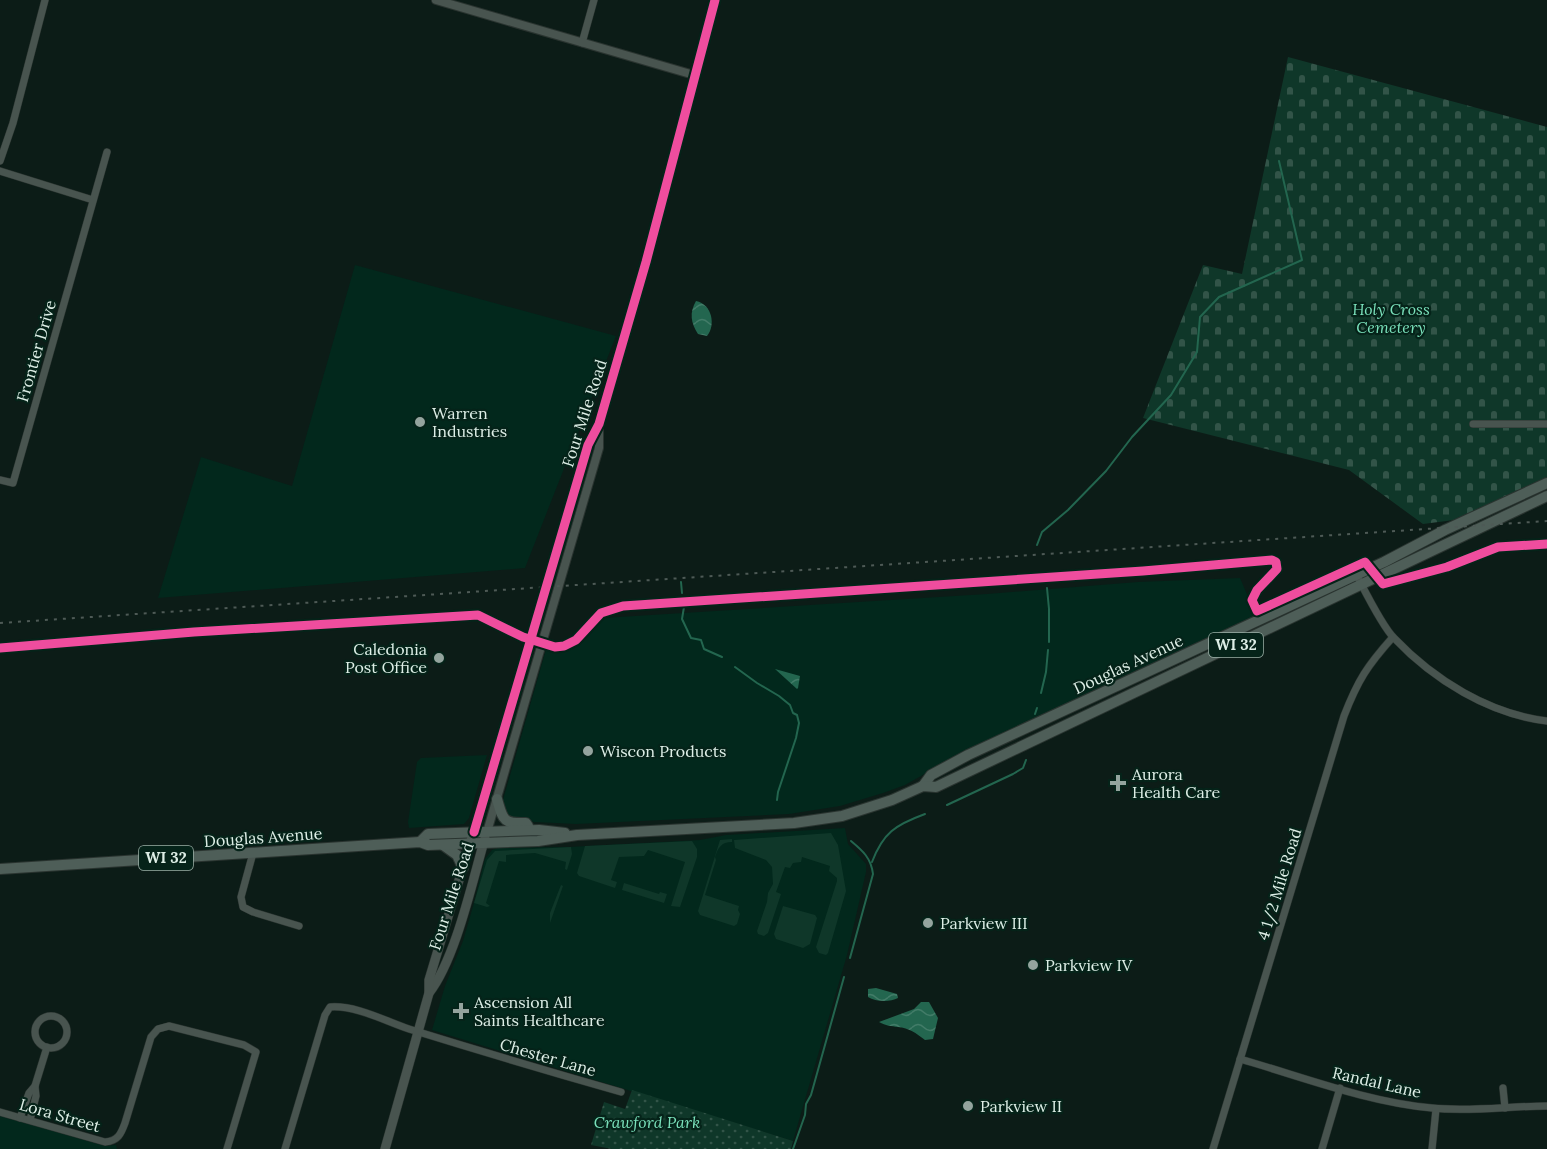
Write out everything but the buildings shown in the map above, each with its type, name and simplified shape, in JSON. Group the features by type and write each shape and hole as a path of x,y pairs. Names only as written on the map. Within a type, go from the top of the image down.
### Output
{"main road":[{"name":"Douglas Avenue","path":"923,786 931,775 968,755 1384,562 1445,530 1547,483"},
{"name":"Douglas Avenue","path":"420,842 428,834 474,832 486,838 538,841 577,835 794,823 867,809 923,786 936,787 1547,496"},
{"path":"497,799 498,809 505,819 514,823 526,823 533,830"},
{"name":"Douglas Avenue","path":"0,869 420,842 428,845 470,844 486,838 533,830 577,835"},
{"name":"Four Mile Road","path":"385,1149 419,1032 429,993 429,980 474,832"},
{"name":"Four Mile Road","path":"429,993 438,981 457,932 486,838"},
{"path":"444,845 457,855 463,868"}],"street":[{"path":"0,161 13,123 45,0"},
{"path":"436,0 694,75"},
{"path":"582,44 594,0"},
{"name":"Four Mile Road","path":"474,832 588,445 599,424 646,262 715,0"},
{"path":"0,171 93,200 107,152"},
{"name":"Frontier Drive","path":"0,480 13,483 93,200"},
{"name":"Four Mile Road","path":"486,838 599,448 599,424"},
{"path":"1473,424 1547,424"},
{"path":"1356,574 1393,637 1441,678 1472,697 1508,712 1547,721"},
{"name":"4 1/2 Mile Road","path":"1213,1149 1344,716 1358,681 1372,660 1393,637"},
{"path":"253,853 241,897 243,907 300,926"},
{"name":"Chester Lane","path":"285,1149 325,1015 330,1007 367,1014 419,1032 621,1092"},
{"path":"55,1017 63,1022 67,1031 66,1036 57,1047 47,1047 42,1045 36,1036 36,1025 44,1018 55,1017"},
{"name":"Lora Street","path":"0,1112 105,1142 113,1141 121,1134 151,1037 163,1026 175,1026 244,1045 256,1052 227,1149"},
{"path":"30,1120 36,1096 35,1086 47,1047"},
{"name":"Randal Lane","path":"1240,1059 1402,1104 1436,1108 1547,1106"},
{"path":"20,1118 29,1093 35,1086"},
{"path":"1322,1149 1340,1088"},
{"path":"1503,1088 1505,1108"},
{"path":"1432,1149 1436,1108"}],"shaded area":[{"path":"355,265 616,336 525,568 158,598 201,457 292,486"},
{"path":"1240,578 1256,615 953,758 905,785 883,793 840,806 789,814 576,824 515,821 505,816 503,800 547,646 579,645 603,618 987,594 1138,582"},
{"path":"487,755 469,818 464,824 409,828 417,762 421,758"},
{"path":"845,828 848,844 866,864 866,872 847,955 793,1141 432,1030 445,986 463,941 485,859 492,850 700,840 726,835"},
{"path":"0,1115 105,1146 116,1145 117,1149 0,1149"}],"green space":[{"name":"Holy Cross Cemetery","path":"1288,57 1547,127 1547,483 1491,509 1454,520 1423,524 1349,470 1143,418 1203,265 1242,274"},
{"path":"831,833 838,845 846,891 828,953 826,955 819,953 816,947 837,878 829,871 830,866 802,857 801,862 793,863 790,868 785,867 776,892 781,894 768,933 764,936 758,934 768,893 773,884 772,867 766,860 735,848 734,840"},
{"path":"732,839 732,842 723,844 717,851 705,895 739,906 740,914 734,926 700,915 698,911 720,840"},
{"path":"692,841 697,849 697,857 680,907 671,906 685,862 648,850 644,856 619,857 611,880 617,882 615,888 579,876 577,873 585,846"},
{"path":"571,847 572,854 567,870 565,869 566,862 535,853 506,855 506,862 499,861 486,903 490,906 474,903 487,860 495,851"},
{"path":"624,883 659,894 660,892 667,894 664,903 622,890"},
{"path":"561,885 563,886 550,923 550,913"},
{"path":"783,906 815,915 817,918 810,944 803,948 776,939 774,934"},
{"name":"Crawford Park","path":"632,1090 793,1141 791,1149 612,1149 591,1145 604,1102 625,1109"}],"water":[{"path":"696,301 706,306 711,316 710,331 707,336 698,334 692,322 692,310"},
{"path":"775,669 800,676 798,688 797,689"},
{"path":"876,988 897,994 898,998 883,1001 868,997 868,989"},
{"path":"921,1002 929,1002 938,1018 933,1039 925,1040 909,1030 879,1022 914,1009"}],"waterway":[{"path":"1037,545 1042,532 1068,510 1106,471 1132,437 1171,395 1197,352 1200,317 1219,297 1302,260 1279,161"},
{"path":"681,582 682,593"},
{"path":"1047,588 1049,642"},
{"path":"684,607 682,619 691,638 701,640 704,649 722,657"},
{"path":"1041,693 1048,650"},
{"path":"735,667 779,696 797,715 799,723 796,738 777,800"},
{"path":"1035,714 1037,708"},
{"path":"947,805 1013,774 1023,768 1026,760"},
{"path":"872,862 876,852 891,831 925,814"},
{"path":"850,958 873,874 866,855 851,841"},
{"path":"793,1149 805,1115 806,1104 811,1095 844,977"}],"railway":[{"path":"0,623 1547,521"}],"cycle path":[{"path":"474,832 588,445 599,424 646,262 715,0"},
{"path":"0,648 194,632 478,615 523,637 555,647 564,646 576,640 601,613 623,606 1143,571 1272,560 1276,562 1277,569 1257,590 1252,600 1257,611 1365,562 1383,584 1447,567 1498,547 1547,544"}],"place":[{"name":"Warren Industries","path":"420,422"},
{"name":"Caledonia Post Office","path":"439,658"},
{"name":"Wiscon Products","path":"588,751"},
{"name":"Aurora Health Care","path":"1118,783"},
{"name":"Parkview III","path":"928,923"},
{"name":"Parkview IV","path":"1033,965"},
{"name":"Ascension All Saints Healthcare","path":"461,1011"},
{"name":"Parkview II","path":"968,1106"}]}
